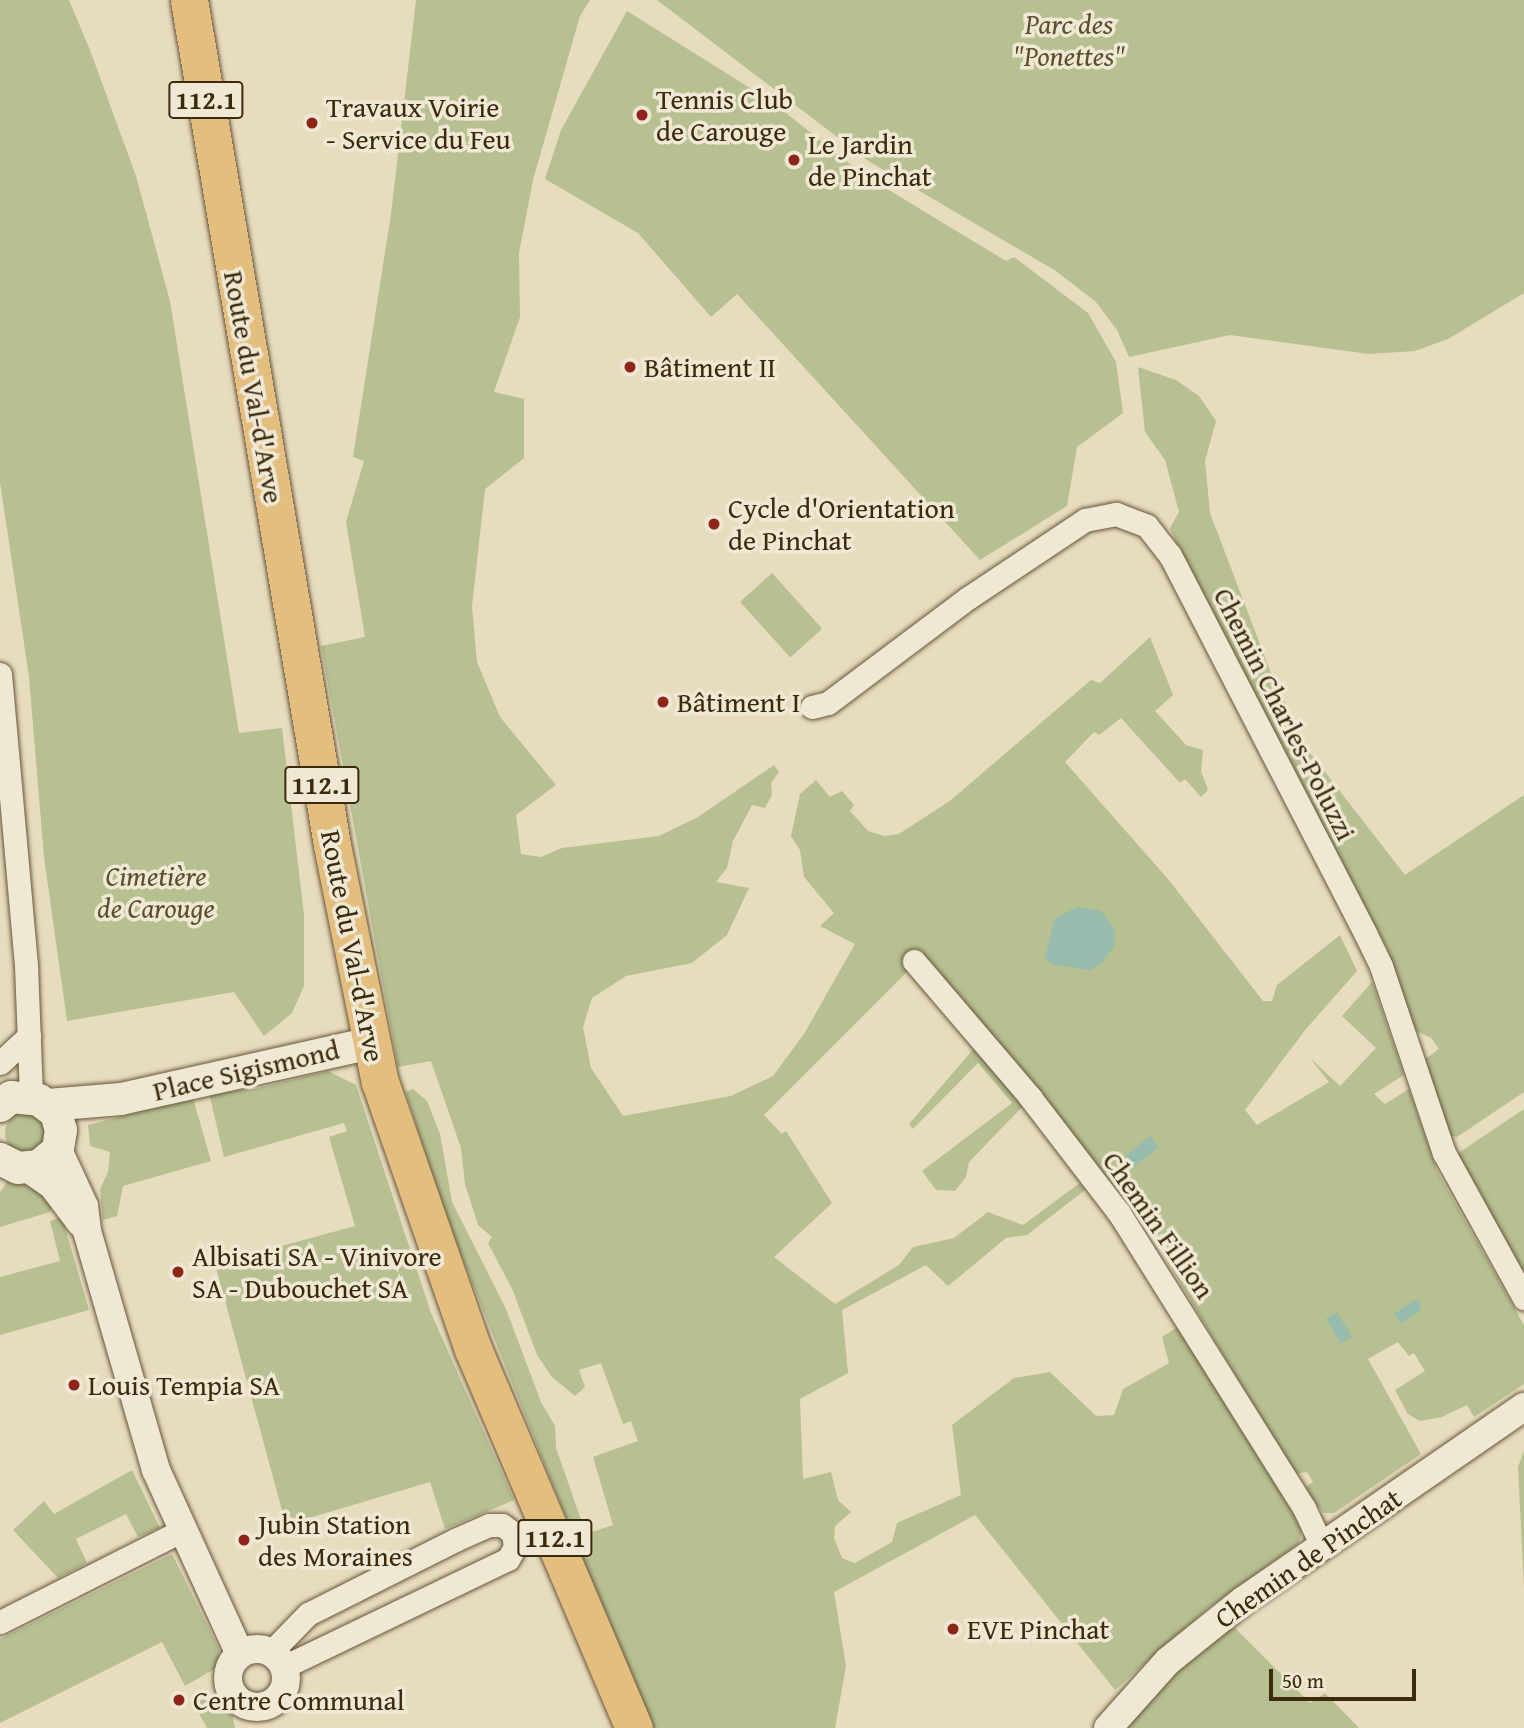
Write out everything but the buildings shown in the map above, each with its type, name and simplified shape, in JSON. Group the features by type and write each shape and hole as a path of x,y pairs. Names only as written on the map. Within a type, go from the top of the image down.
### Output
{"main road":[{"name":"Route du Val-d'Arve","path":"189,0 332,845 371,1042 402,1153 473,1349 634,1728"},
{"name":"Place Sigismond","path":"9,1166 50,1160 30,1111 121,1099 371,1042"}],"street":[{"name":"Chemin Charles-Poluzzi","path":"812,707 828,703 968,598 1085,520 1116,514 1147,526 1170,555 1365,933 1381,966 1444,1153 1524,1298"},
{"path":"0,674 8,841 29,1036 30,1111 85,1206 87,1231 156,1470 239,1651"},
{"name":"Chemin Fillion","path":"914,961 1030,1097 1119,1213 1297,1496 1322,1546"},
{"path":"0,1063 29,1036"},
{"path":"9,1166 53,1186 87,1231"},
{"name":"Chemin de Pinchat","path":"1108,1728 1168,1661 1322,1546 1524,1406"},
{"path":"239,1651 230,1664 229,1688 256,1718 281,1694 277,1659 308,1614 489,1525 502,1525 513,1533 515,1547 508,1559 277,1659 239,1651"},
{"path":"0,1622 183,1530"}],"green space":[{"name":"Cimetière de Carouge","path":"0,0 69,0 90,50 136,176 170,301 239,733 282,728 304,915 304,986 292,1013 264,1036 234,992 67,1021 44,857 29,677 0,482"},
{"path":"416,0 590,0 580,16 533,180 519,253 520,317 494,392 524,399 524,458 485,489 472,606 477,662 500,717 556,785 516,815 521,854 541,857 562,848 659,836 698,817 774,765 779,772 771,783 772,795 765,808 752,805 733,841 727,868 716,882 749,888 727,935 692,963 626,976 592,998 583,1027 591,1068 623,1116 731,1096 773,1076 804,1034 855,944 820,926 834,913 804,877 800,850 791,836 800,794 816,780 830,797 842,791 854,805 850,811 868,831 884,836 899,834 951,800 1091,680 1100,683 1150,637 1173,695 1155,711 1186,745 1203,750 1201,771 1208,790 1201,797 1185,779 1180,783 1121,718 1099,735 1094,732 1065,762 1168,879 1263,1001 1272,1001 1277,985 1340,935 1357,971 1306,1029 1245,1110 1257,1125 1329,1082 1310,1058 1340,1086 1376,1048 1342,1016 1372,982 1404,1075 1374,1094 1385,1104 1409,1089 1437,1171 1524,1325 1524,1384 1474,1417 1467,1405 1442,1417 1420,1421 1408,1414 1395,1390 1425,1371 1414,1353 1409,1356 1398,1342 1368,1359 1421,1454 1334,1513 1324,1513 1303,1489 1313,1482 1307,1472 1295,1474 1135,1208 1128,1212 919,960 764,1115 782,1134 786,1131 832,1203 774,1257 835,1304 899,1265 913,1247 954,1238 988,1212 1023,1225 1080,1183 1085,1190 1027,1235 1006,1238 948,1286 926,1265 842,1310 848,1373 800,1399 803,1479 831,1472 838,1500 851,1512 835,1526 834,1538 842,1558 855,1563 892,1542 897,1523 961,1495 952,1425 1014,1378 1050,1372 1096,1416 1114,1415 1123,1389 1169,1363 1162,1337 1182,1324 1302,1523 1301,1536 1298,1544 1207,1609 1115,1690 975,1515 834,1592 846,1666 835,1728 650,1728 445,1215 406,1092 413,1089 427,1101 440,1134 452,1202 506,1309 541,1402 555,1426 556,1448 586,1534 613,1525 593,1457 638,1441 631,1421 623,1424 601,1363 579,1370 585,1387 575,1396 552,1377 537,1355 513,1291 488,1243 492,1237 478,1225 465,1184 461,1148 431,1061 398,1067 321,646 365,637 346,522 364,461 353,457 391,214"},
{"name":"Parc des \"Ponettes\"","path":"657,0 1524,0 1524,293 1448,339 1415,351 1369,354 1230,335 1129,357 1117,330 1096,302 1056,271 870,162"},
{"path":"627,11 771,101 864,175 1006,261 1014,257 1088,313 1116,362 1123,413 1077,447 1067,506 980,560 737,294 711,317 638,233 545,179 561,130"},
{"path":"1138,367 1176,380 1199,396 1216,421 1205,461 1210,513 1271,673 1308,750 1405,875 1524,795 1524,1092 1457,1137 1449,1135 1424,1060 1439,1049 1431,1038 1414,1030 1387,948 1218,635 1170,528 1179,512 1165,460 1145,432"},
{"path":"772,573 822,629 790,658 740,602"},
{"path":"976,1046 1026,1103 969,1162 966,1177 955,1191 936,1190 922,1171 1012,1103 978,1063 913,1129 909,1124"},
{"path":"328,1071 356,1085 431,1313 514,1500 445,1529 430,1482 286,1525 215,1264 355,1226 329,1137 347,1131 344,1123 224,1157 209,1093 254,1089"},
{"path":"193,1098 211,1161 123,1186 117,1216 103,1220 100,1189 108,1172 110,1152 90,1146 88,1125"},
{"path":"1524,1109 1524,1277 1458,1160 1460,1152"},
{"path":"25,1113 33,1114 39,1119 44,1125 44,1141 39,1147 33,1152 25,1153 17,1152 11,1147 6,1141 5,1133 6,1125 11,1119 17,1114"},
{"path":"10,1178 38,1183 53,1206 50,1212 0,1227 0,1192"},
{"path":"62,1217 89,1310 0,1335 0,1277 60,1261 50,1221"},
{"path":"1524,1451 1524,1587 1518,1467"},
{"path":"132,1470 160,1528 138,1537 126,1514 76,1539 87,1563 58,1578 13,1530 44,1501 54,1514"},
{"path":"172,1554 219,1649 218,1667 185,1686 162,1642 0,1723 0,1639"},
{"path":"1232,1625 1310,1703 1325,1693 1359,1728 1121,1728 1170,1675"},
{"path":"215,1693 232,1713 235,1728 207,1728 194,1704"}],"shaded area":[{"path":"1078,907 1101,911 1115,929 1114,946 1101,964 1091,970 1053,965 1045,957 1055,918"},
{"path":"1150,1136 1159,1147 1127,1173 1118,1162"},
{"path":"1414,1300 1419,1300 1421,1310 1401,1324 1394,1314"},
{"path":"1337,1312 1352,1337 1341,1344 1326,1319"}],"place":[{"name":"Tennis Club de Carouge","path":"642,115"},
{"name":"Travaux Voirie - Service du Feu","path":"312,123"},
{"name":"Le Jardin de Pinchat","path":"794,160"},
{"name":"Bâtiment II","path":"630,367"},
{"name":"Cycle d'Orientation de Pinchat","path":"714,524"},
{"name":"Bâtiment I","path":"663,702"},
{"name":"Albisati SA - Vinivore SA - Dubouchet SA","path":"178,1272"},
{"name":"Louis Tempia SA","path":"74,1385"},
{"name":"Jubin Station des Moraines","path":"244,1540"},
{"name":"EVE Pinchat","path":"953,1629"},
{"name":"Centre Communal","path":"179,1700"}]}
